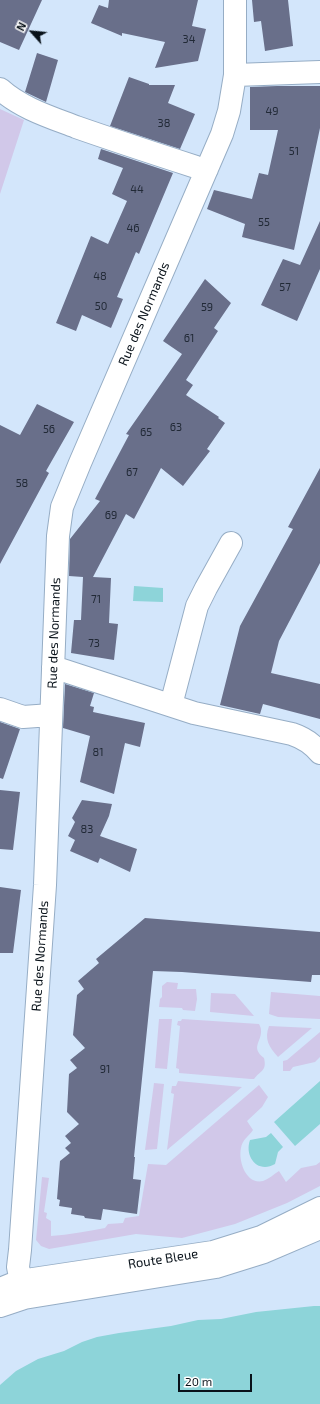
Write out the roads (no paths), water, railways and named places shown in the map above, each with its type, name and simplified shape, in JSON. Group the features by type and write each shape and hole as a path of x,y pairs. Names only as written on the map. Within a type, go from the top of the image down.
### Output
{"street":[{"name":"Rue des Normands","path":"22,1290 18,1267 45,885 58,536 62,508 222,134 236,75 235,0"},
{"path":"236,75 320,72"},
{"path":"0,89 9,98 40,113 120,143 196,167 207,169"},
{"path":"171,705 197,606 231,543"},
{"path":"53,667 194,713 292,734 304,738 320,753"},
{"path":"0,708 23,717 51,715"},
{"name":"Route Bleue","path":"0,1306 22,1290 213,1252 261,1237 320,1208"},
{"name":"Route Bleue","path":"0,1289 22,1290 216,1267 264,1252 320,1228"}]}
